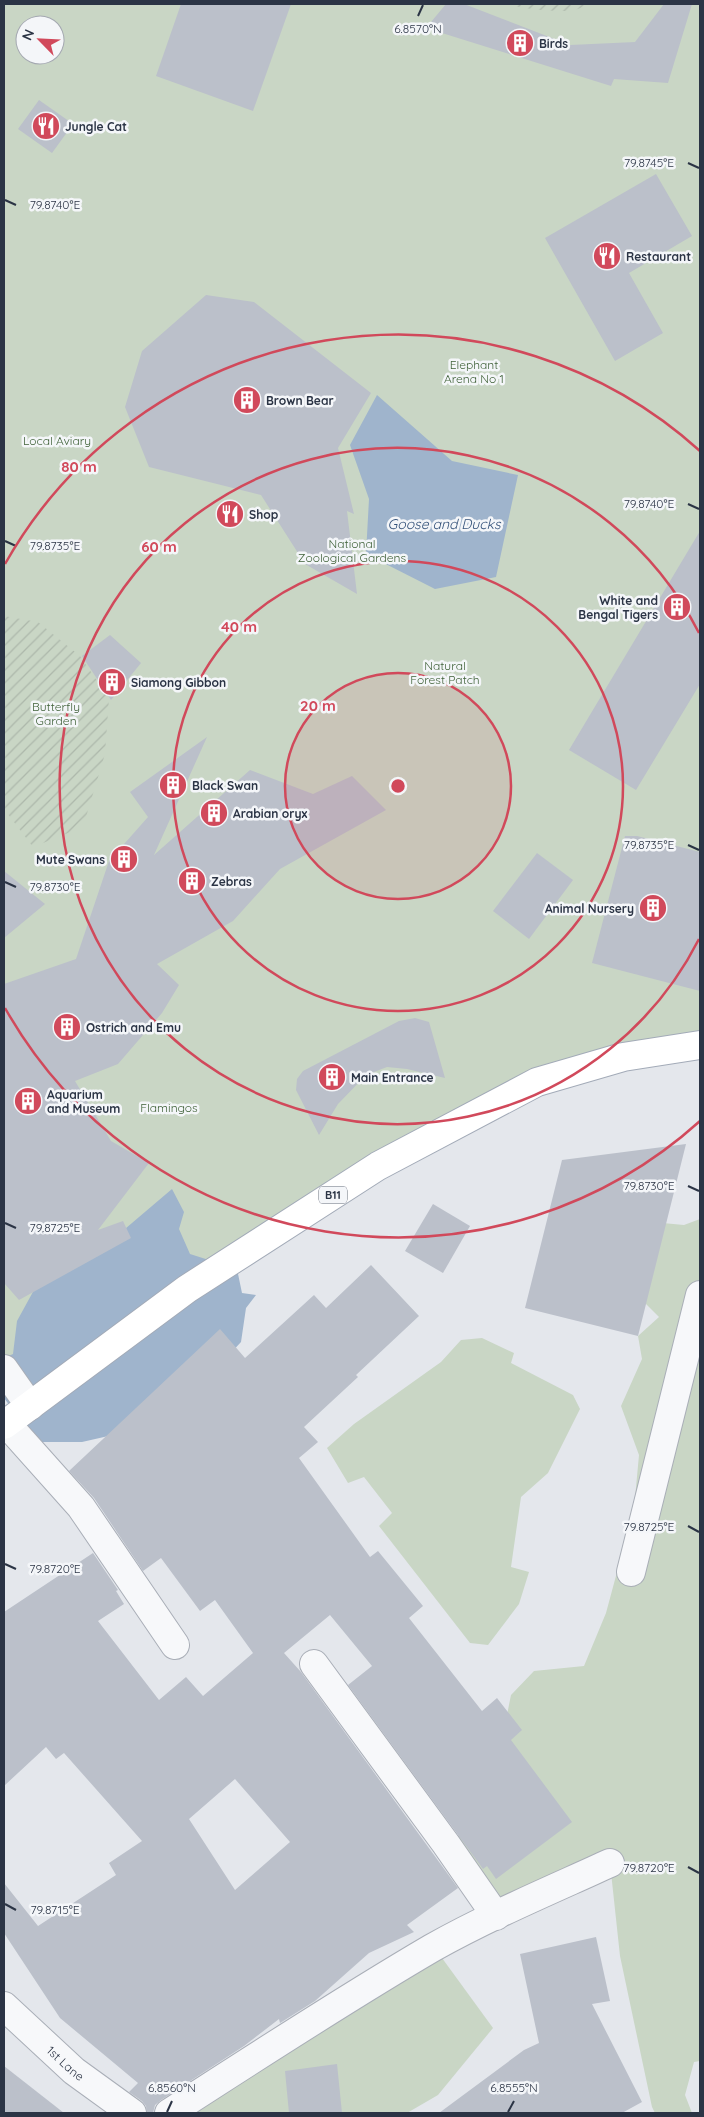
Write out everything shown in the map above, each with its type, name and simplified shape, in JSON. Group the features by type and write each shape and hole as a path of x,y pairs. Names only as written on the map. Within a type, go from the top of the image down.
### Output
{"main road":[{"name":"B11","path":"5,1424 187,1289 370,1172 405,1152 537,1082 623,1056 700,1044"}],"street":[{"path":"631,1572 700,1295"},
{"path":"4,1369 30,1406"},
{"path":"5,1424 81,1507 175,1645"},
{"path":"314,1664 446,1844 496,1916"},
{"path":"169,2113 261,2053 434,1947 610,1863"},
{"name":"1st Lane","path":"4,2006 74,2071 132,2113"}],"green space":[{"name":"National Zoological Gardens","path":"4,4 700,4 700,1045 537,1082 187,1289 4,1369"},
{"path":"507,4 589,4 574,10 550,11"},
{"name":"Butterfly Garden","path":"4,616 38,622 80,656 109,698 105,754 83,827 33,847 4,809"},
{"path":"620,1219 684,1225 700,1219 700,2061 694,2062 685,2095 692,2113 655,2113 652,2107 620,1956 610,1863 496,1916 446,1844 522,1792 499,1754 511,1695 534,1671 584,1666 606,1613 634,1509 639,1455 621,1406 642,1359 638,1336 659,1317 625,1283"},
{"path":"482,1338 514,1353 511,1363 573,1395 580,1409 548,1473 521,1497 511,1567 529,1572 519,1604 488,1645 470,1643 379,1526 392,1513 364,1477 348,1483 327,1448 354,1424 441,1362 461,1340"},
{"path":"434,1947 493,2028 438,2095 407,2113 169,2113"}],"water":[{"name":"Goose and Ducks","path":"377,395 452,461 518,475 496,577 435,589 366,554 369,499 350,445"},
{"path":"172,1189 184,1212 179,1229 190,1254 237,1269 242,1293 256,1295 246,1308 241,1342 214,1371 126,1432 82,1442 37,1442 4,1398 4,1358 13,1354 17,1321 34,1290 112,1240"}],"building":[{"path":"181,4 291,4 253,111 156,76"},
{"name":"Birds","path":"446,4 464,4 570,45 635,42 664,4 692,4 668,83 614,79 611,86 426,28"},
{"name":"Jungle Cat","path":"39,100 73,124 52,153 18,129"},
{"name":"Restaurant","path":"656,174 692,236 629,273 663,333 615,361 545,238"},
{"name":"Brown Bear","path":"206,295 254,302 371,393 338,448 354,514 347,511 357,594 305,564 261,495 149,467 125,407 142,351"},
{"name":"White and Bengal Tigers","path":"700,531 700,684 636,790 569,750"},
{"name":"Siamong Gibbon","path":"110,635 141,663 111,700 82,656"},
{"path":"207,737 154,855 250,770 313,794 352,776 386,810 280,869 233,921 157,964 179,985 162,1013 118,1064 75,1081 111,1141 149,1163 98,1230 123,1221 131,1238 19,1300 4,1283 4,984 76,959 109,861 148,817 130,792"},
{"name":"Animal Nursery","path":"625,836 637,836 700,852 700,991 592,963"},
{"path":"537,853 573,880 529,939 493,911"},
{"path":"4,871 45,904 4,938"},
{"name":"Main Entrance","path":"415,1018 429,1022 445,1078 407,1069 387,1067 366,1075 338,1104 319,1135 296,1090 297,1079 303,1071 399,1021"},
{"path":"686,1144 638,1336 525,1308 562,1160"},
{"path":"433,1204 470,1226 443,1273 405,1251"},
{"path":"371,1265 419,1316 356,1375 358,1377 304,1427 318,1442 299,1458 370,1557 378,1551 423,1606 409,1618 482,1711 497,1698 522,1730 511,1740 572,1822 496,1879 487,1866 483,1869 348,1685 372,1666 330,1615 284,1653 301,1672 458,1888 407,1925 414,1932 369,1953 315,2001 280,2023 279,2019 244,2046 161,2100 155,2105 153,2113 147,2113 146,2106 142,2101 129,2092 138,2083 60,2018 4,1933 4,1883 38,1926 116,1875 109,1863 142,1841 64,1753 56,1759 46,1747 4,1786 4,1612 93,1553 118,1590 116,1591 124,1604 98,1621 159,1700 186,1677 203,1696 253,1653 215,1600 200,1611 161,1558 143,1571 94,1498 69,1471 220,1329 245,1358 314,1295 326,1308","holes":["235,1779 290,1842 235,1890 189,1819"]},
{"path":"596,1937 610,2001 592,2004 642,2102 622,2113 439,2113 524,2050 539,2043 520,1954"},
{"path":"337,2064 342,2113 289,2113 285,2071"},
{"path":"4,2066 64,2113 4,2113"}],"place":[{"name":"Birds","path":"520,43"},
{"name":"Jungle Cat","path":"46,126"},
{"name":"Restaurant","path":"607,256"},
{"name":"Brown Bear","path":"247,400"},
{"name":"Shop","path":"230,514"},
{"name":"White and Bengal Tigers","path":"677,607"},
{"name":"Siamong Gibbon","path":"112,682"},
{"name":"Black Swan","path":"173,785"},
{"name":"Arabian oryx","path":"214,813"},
{"name":"Mute Swans","path":"124,859"},
{"name":"Zebras","path":"192,881"},
{"name":"Animal Nursery","path":"653,908"},
{"name":"Ostrich and Emu","path":"67,1027"},
{"name":"Main Entrance","path":"332,1077"},
{"name":"Aquarium and Museum","path":"28,1101"}],"park label":[{"name":"Elephant Arena No 1","path":"474,371"},
{"name":"Local Aviary","path":"57,440"},
{"name":"Natural Forest Patch","path":"445,672"},
{"name":"Flamingos","path":"169,1107"}]}
